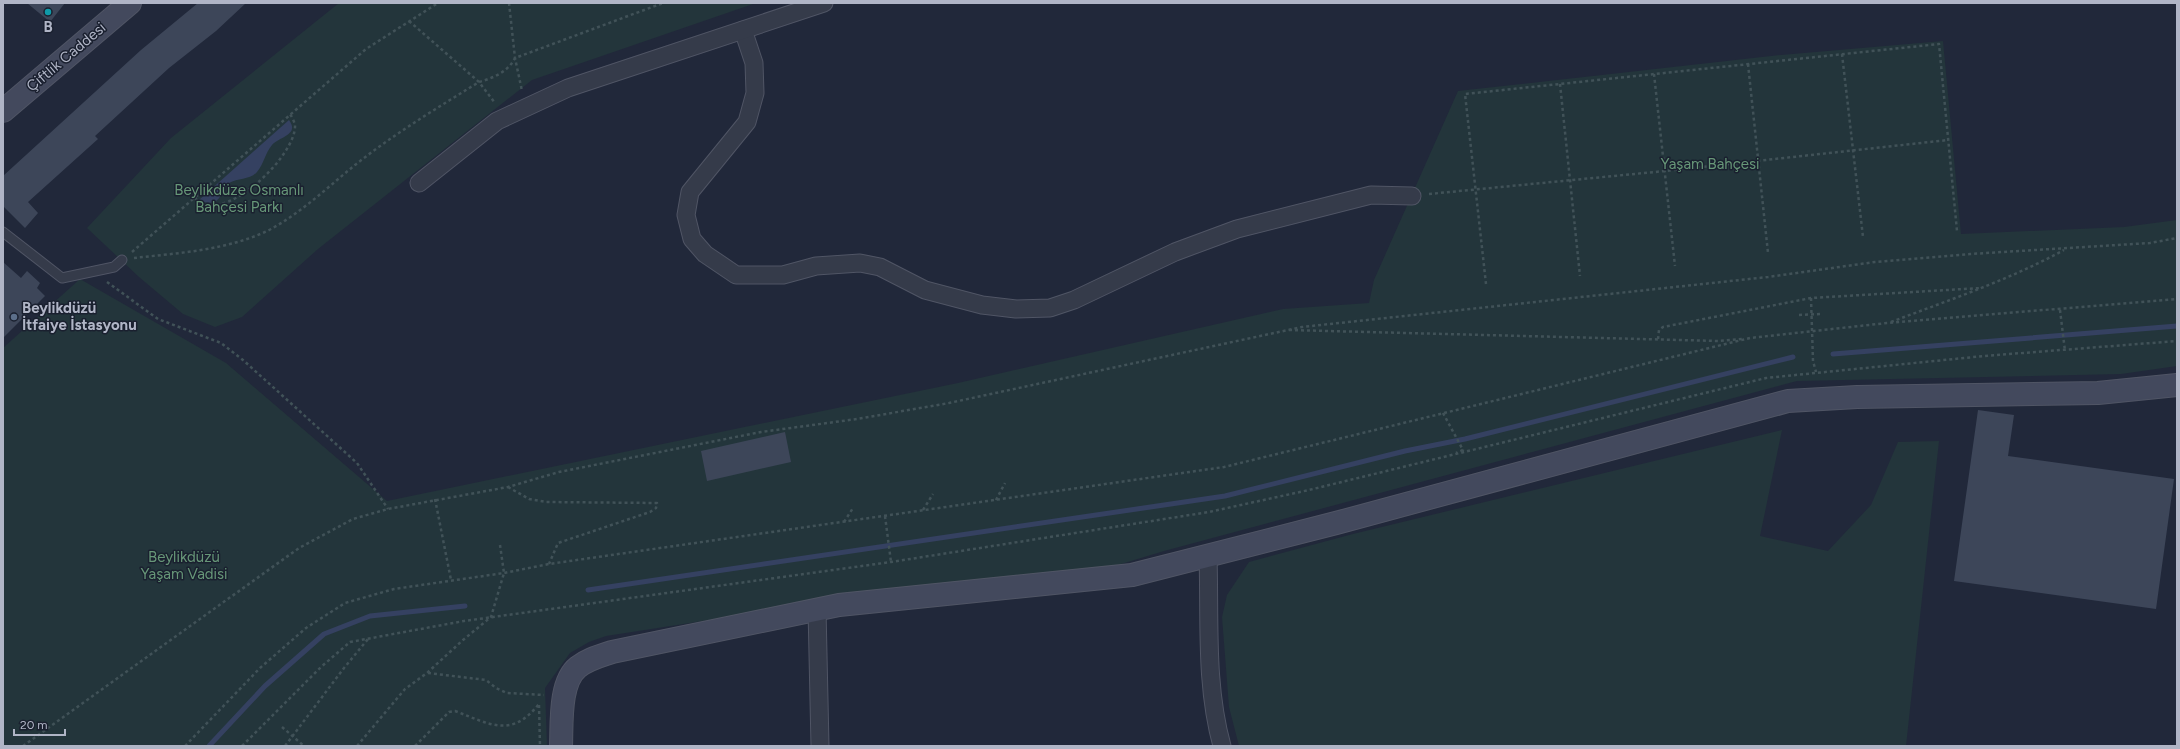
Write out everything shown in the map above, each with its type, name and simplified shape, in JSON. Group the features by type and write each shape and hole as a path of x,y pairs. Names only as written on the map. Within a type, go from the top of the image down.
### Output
{"street":[{"name":"Çiftlik Caddesi","path":"3,111 130,3"},
{"path":"419,183 497,121 568,88 824,3"},
{"path":"743,30 754,63 754,93 748,122 690,192 686,215 692,239 719,265 736,275 783,275 816,266 860,263 880,267 926,290 982,305 1016,309 1050,308 1074,300 1175,252 1237,228 1371,195 1412,196"},
{"path":"561,746 562,706 568,680 577,668 591,659 612,652 816,609 1132,575 1788,401 1857,397 2098,392 2177,385"},
{"path":"1208,556 1210,683 1216,724 1222,746"},
{"path":"816,609 820,746"}],"lane":[{"path":"3,232 62,278 94,273 114,267 122,260"}],"path":[{"path":"122,260 366,49 438,3"},
{"path":"509,3 515,58 526,108"},
{"path":"122,260 188,252 229,244 270,229 293,215 356,165 414,123 479,82 489,79 511,66 515,58 663,3"},
{"path":"409,21 479,82 498,107"},
{"path":"1486,284 1465,94 1939,44 1957,231"},
{"path":"1842,54 1854,151 1862,237"},
{"path":"1748,64 1768,253"},
{"path":"1654,74 1675,266"},
{"path":"1560,84 1580,276"},
{"path":"195,198 204,205 215,205 230,200 258,183 279,160 290,142 295,124 290,114"},
{"path":"1412,196 1570,181 1948,140"},
{"path":"23,746 300,548 353,519 388,509 508,486 559,472 761,432 857,419 949,403 1282,330 1752,279 1875,262 1970,254 2150,243 2177,238"},
{"path":"1887,323 1981,288 2044,261 2066,249"},
{"path":"94,273 158,319 221,343 243,360 357,463 388,509"},
{"path":"1658,339 1659,330 1663,327 1811,298 1981,288"},
{"path":"1811,298 1810,314 1812,330 1812,361 1816,372"},
{"path":"1282,330 1719,341 1887,323 2177,300"},
{"path":"2060,310 2065,351"},
{"path":"1799,315 1821,314"},
{"path":"185,746 260,668 324,615 345,603 394,589 504,573 549,564 1224,467 1443,412 1750,338"},
{"path":"242,746 321,667 350,642 492,617 891,562 1209,512 1445,457 1766,378 1984,356 2065,351 2177,341"},
{"path":"1443,412 1463,450 1445,457"},
{"path":"996,500 1005,483"},
{"path":"508,486 529,499 546,502 656,503 656,508 650,512 558,543 553,550 549,564"},
{"path":"923,511 933,494"},
{"path":"435,499 451,580"},
{"path":"844,522 853,508"},
{"path":"885,516 891,562"},
{"path":"357,746 405,689 427,673 463,640 492,617 504,573 500,545"},
{"path":"285,746 292,735 368,639"},
{"path":"427,673 486,680 496,688 507,693 546,695 540,704 540,746"},
{"path":"415,746 449,712 455,711 491,724 508,727 530,716 548,695"},
{"path":"282,727 304,746"}],"green space":[{"name":"Beylikdüze Osmanlı Bahçesi Parkı","path":"339,3 756,3 532,80 318,249 242,317 215,327 183,314 139,277 87,228 171,138"},
{"name":"Beylikdüzü Yaşam Vadisi","path":"1943,41 1961,234 2124,227 2177,220 2177,366 2121,374 1797,381 1164,551 1098,571 826,602 606,636 589,642 570,653 545,688 547,746 3,746 3,348 80,279 226,363 387,501 958,383 1283,309 1369,303 1374,280 1458,91 1781,55"},
{"path":"1782,430 1760,536 1828,551 1871,505 1898,442 1939,441 1906,746 1239,746 1229,707 1222,617 1227,595 1249,562 1353,534"}],"water":[{"path":"289,120 292,125 292,129 287,135 272,145 261,166 254,175 229,183 217,201 208,203 199,200"}],"building":[{"name":"B","path":"27,3 65,3 50,22"},
{"path":"198,3 246,3 216,31 169,68 95,136 98,139 28,202 38,213 25,228 3,206 3,176 141,50"},
{"name":"Beylikdüzü İtfaiye İstasyonu","path":"3,262 21,278 27,271 40,283 37,288 45,296 3,338"},
{"path":"1978,410 2014,415 2008,456 2174,479 2156,609 1954,581"},
{"path":"785,432 791,462 707,481 701,451"}],"waterway":[{"path":"1833,354 2177,326"},
{"path":"588,590 1225,496 1405,451 1465,439 1793,357"},
{"path":"209,746 265,686 324,634 370,616 465,606"}],"place":[{"name":"B","path":"48,12"},
{"name":"Beylikdüzü İtfaiye İstasyonu","path":"14,317"}],"park label":[{"name":"Yaşam Bahçesi","path":"1710,164"}]}
